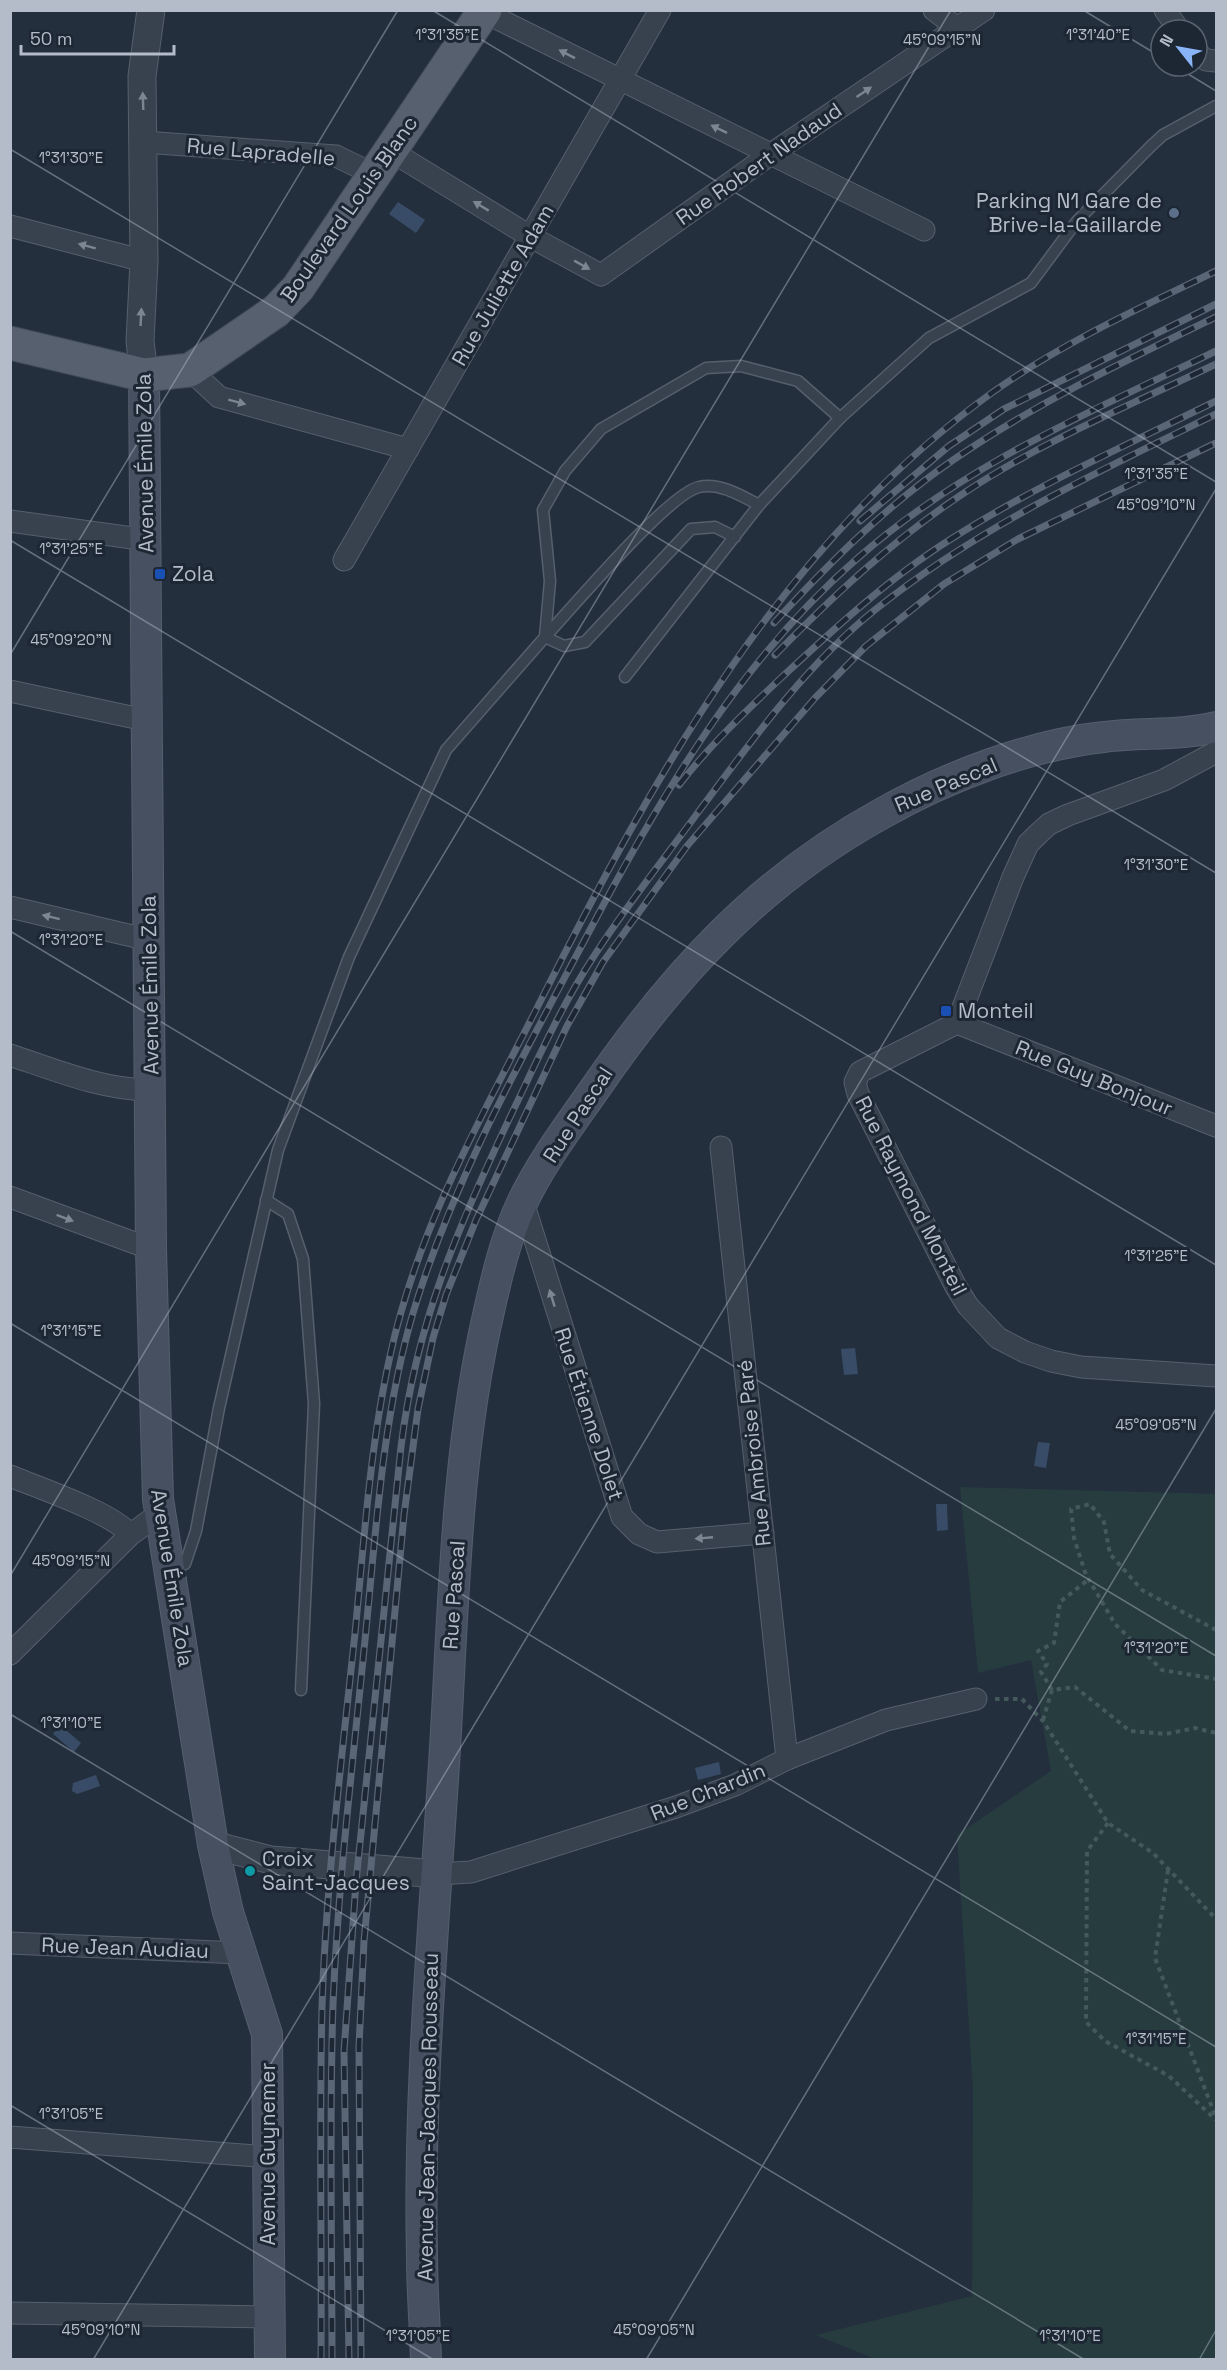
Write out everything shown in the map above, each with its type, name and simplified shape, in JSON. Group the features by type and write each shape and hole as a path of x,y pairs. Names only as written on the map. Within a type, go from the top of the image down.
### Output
{"main road":[{"name":"Boulevard Louis Blanc","path":"10,343 144,375 190,370 276,311 298,288 484,11"},
{"name":"Avenue Émile Zola","path":"144,375 151,1249 159,1514 213,1845 240,1953"},
{"name":"Rue Pascal","path":"437,1874 452,1619 472,1391 495,1281 523,1202 575,1116 635,1030 669,988 726,926 783,878 816,854 911,798 1026,753 1062,743 1107,736 1196,732 1216,727"},
{"name":"Avenue Jean-Jacques Rousseau","path":"426,2360 422,2256 422,2156 437,1874"},
{"name":"Avenue Guynemer","path":"240,1953 267,2034 270,2360"}],"street":[{"name":"Avenue Émile Zola","path":"144,375 140,341 144,261 142,76 151,10"},
{"name":"Rue Juliette Adam","path":"344,560 660,10"},
{"path":"934,10 957,28"},
{"name":"Rue Robert Nadaud","path":"531,237 601,275 771,154 984,10"},
{"path":"484,11 924,230"},
{"name":"Rue Lapradelle","path":"144,142 336,156 383,163 531,237"},
{"path":"10,226 144,261"},
{"path":"190,370 219,397 408,449"},
{"path":"10,521 147,540"},
{"path":"10,691 145,720"},
{"path":"957,1023 1028,844 1049,824 1164,780 1216,752"},
{"path":"1164,780 1178,780 1216,766"},
{"path":"10,907 149,940"},
{"name":"Rue Guy Bonjour","path":"957,1023 1216,1126"},
{"name":"Rue Raymond Monteil","path":"957,1023 860,1072 855,1082 863,1105 968,1306 998,1338 1051,1362 1081,1367 1216,1376"},
{"path":"10,1055 77,1077 135,1090 151,1090"},
{"name":"Rue Ambroise Paré","path":"721,1147 787,1759"},
{"path":"10,1197 151,1249"},
{"name":"Rue Étienne Dolet","path":"523,1202 622,1516 639,1534 657,1542 763,1533"},
{"path":"10,1476 107,1517 125,1527 130,1535"},
{"path":"10,1654 130,1535 159,1514"},
{"name":"Rue Chardin","path":"437,1874 471,1872 676,1807 735,1785 787,1759 886,1720 976,1699"},
{"path":"213,1845 271,1860 437,1874"},
{"name":"Rue Jean Audiau","path":"10,1943 240,1953"},
{"path":"10,2138 269,2157"},
{"path":"10,2313 270,2316"}],"lane":[{"path":"626,677 759,505 840,418 929,338 1031,283 1077,221 1151,146 1163,135 1216,106"},
{"path":"545,637 550,581 543,510 565,471 601,429 706,368 741,366 798,381 840,418"},
{"path":"169,1568 185,1564 196,1531 219,1408 278,1150 349,957 446,750 545,637 663,510 699,487 728,489 759,505"},
{"path":"545,637 564,646 585,642 691,529 716,527 735,537"},
{"path":"266,1200 288,1214 303,1259 313,1393 301,1690"}],"path":[{"path":"1216,1630 1142,1590 1110,1554 1104,1522 1090,1503 1071,1509 1074,1538 1089,1579 1115,1624 1162,1670 1216,1679"},
{"path":"1043,1720 1052,1690 1041,1672 1047,1664 1038,1651 1054,1643 1060,1602 1089,1579"},
{"path":"1052,1690 1075,1687 1130,1731 1166,1734 1195,1728 1216,1733"},
{"path":"976,1699 1022,1699 1043,1720 1108,1823 1153,1853 1216,1919"},
{"path":"1108,1823 1087,1851 1086,2022 1105,2041 1169,2076 1216,2120"},
{"path":"1168,1869 1155,1958 1216,2120"}],"green space":[{"path":"960,1487 1216,1494 1216,2359 875,2359 816,2335 972,2296 973,2091 957,1835 1051,1771 1031,1660 978,1673"}],"water":[{"path":"398,202 425,220 416,233 389,214"},
{"path":"855,1348 858,1374 844,1375 841,1349"},
{"path":"1038,1442 1050,1443 1046,1468 1034,1466"},
{"path":"936,1504 947,1504 948,1530 937,1531"},
{"path":"60,1725 81,1743 74,1752 53,1734"},
{"path":"719,1762 721,1774 698,1780 695,1768"},
{"path":"96,1775 100,1786 77,1794 72,1791 73,1783"}],"railway":[{"path":"321,2360 322,2008 335,1820 377,1424 402,1308 435,1217 496,1087 630,831 678,748 731,668 787,591 850,519 918,452 993,392 1074,342 1216,271"},
{"path":"860,521 949,446 1004,409 1216,304"},
{"path":"774,623 816,578 883,514 956,458 1051,400 1216,317"},
{"path":"332,2360 331,2094 335,1959 346,1823 377,1517 387,1435 402,1353 430,1263 470,1164 541,1022 647,827 708,729 778,638 817,596 859,557 899,524 942,494 1030,442 1216,351"},
{"path":"775,655 887,550 961,495 1054,441 1216,364"},
{"path":"679,785 715,743 782,677 863,604 928,554 1015,501 1216,401"},
{"path":"349,2360 344,2051 356,1882 401,1447 408,1402 428,1317 474,1197 550,1034 571,994 606,937 739,757 781,704 826,654 876,609 916,579 998,526 1084,479 1216,414"},
{"path":"361,2360 359,2046 364,1941 404,1515 418,1409 433,1338 446,1295 476,1220 567,1026 603,962 687,846 815,698 866,646 944,584 1018,539 1216,443"}],"place":[{"name":"Parking N1 Gare de Brive-la-Gaillarde","path":"1174,213"},
{"name":"Zola","path":"160,574"},
{"name":"Monteil","path":"946,1011"},
{"name":"Croix Saint-Jacques","path":"250,1871"}]}
